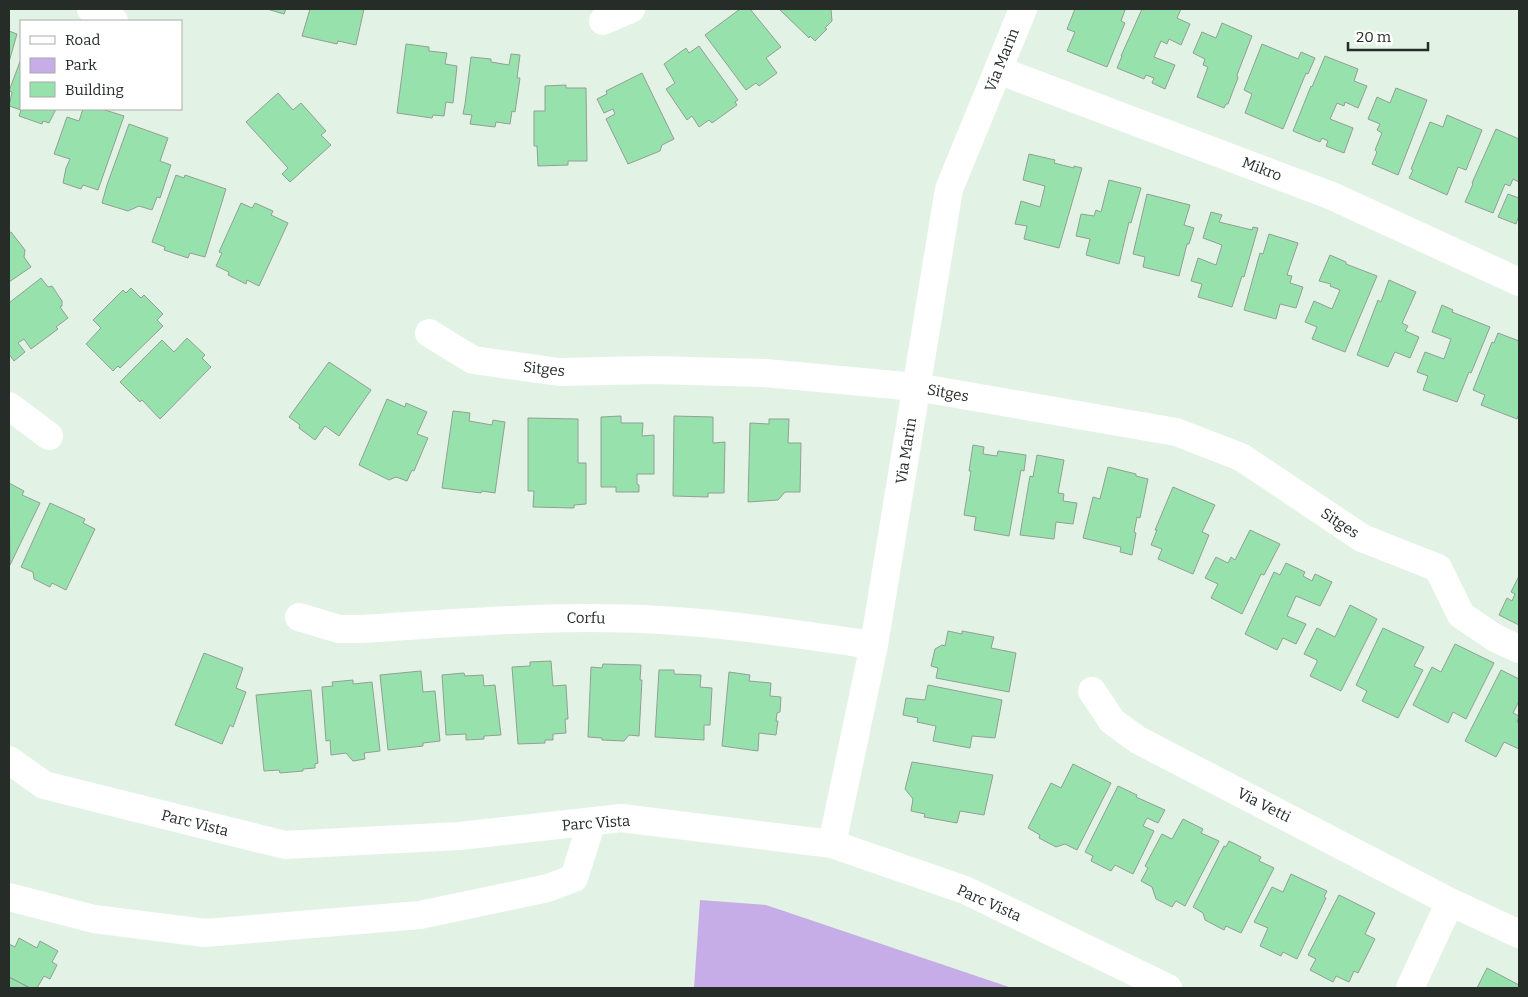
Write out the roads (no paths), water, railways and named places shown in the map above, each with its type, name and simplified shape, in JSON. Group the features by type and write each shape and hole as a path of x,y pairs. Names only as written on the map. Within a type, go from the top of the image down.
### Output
{"street":[{"path":"92,9 112,20"},
{"path":"603,21 631,9"},
{"name":"Via Marin","path":"832,844 874,645 949,189 1023,9"},
{"name":"Mikro","path":"998,70 1332,196 1519,282"},
{"name":"Sitges","path":"430,333 473,360 559,372 651,370 765,373 916,387 1176,432 1241,457 1362,538 1438,568 1461,615 1494,638 1519,649"},
{"path":"9,406 48,436"},
{"name":"Corfu","path":"299,617 339,629 534,618 659,620 716,624 874,645"},
{"name":"Via Vetti","path":"1092,691 1112,721 1138,740 1450,902 1519,934"},
{"name":"Parc Vista","path":"9,760 44,785 285,845 459,836 621,818 832,844 965,890 1168,988"},
{"path":"9,897 94,919 205,933 420,915 548,888 574,878 592,821"},
{"path":"1410,988 1450,902"}]}
